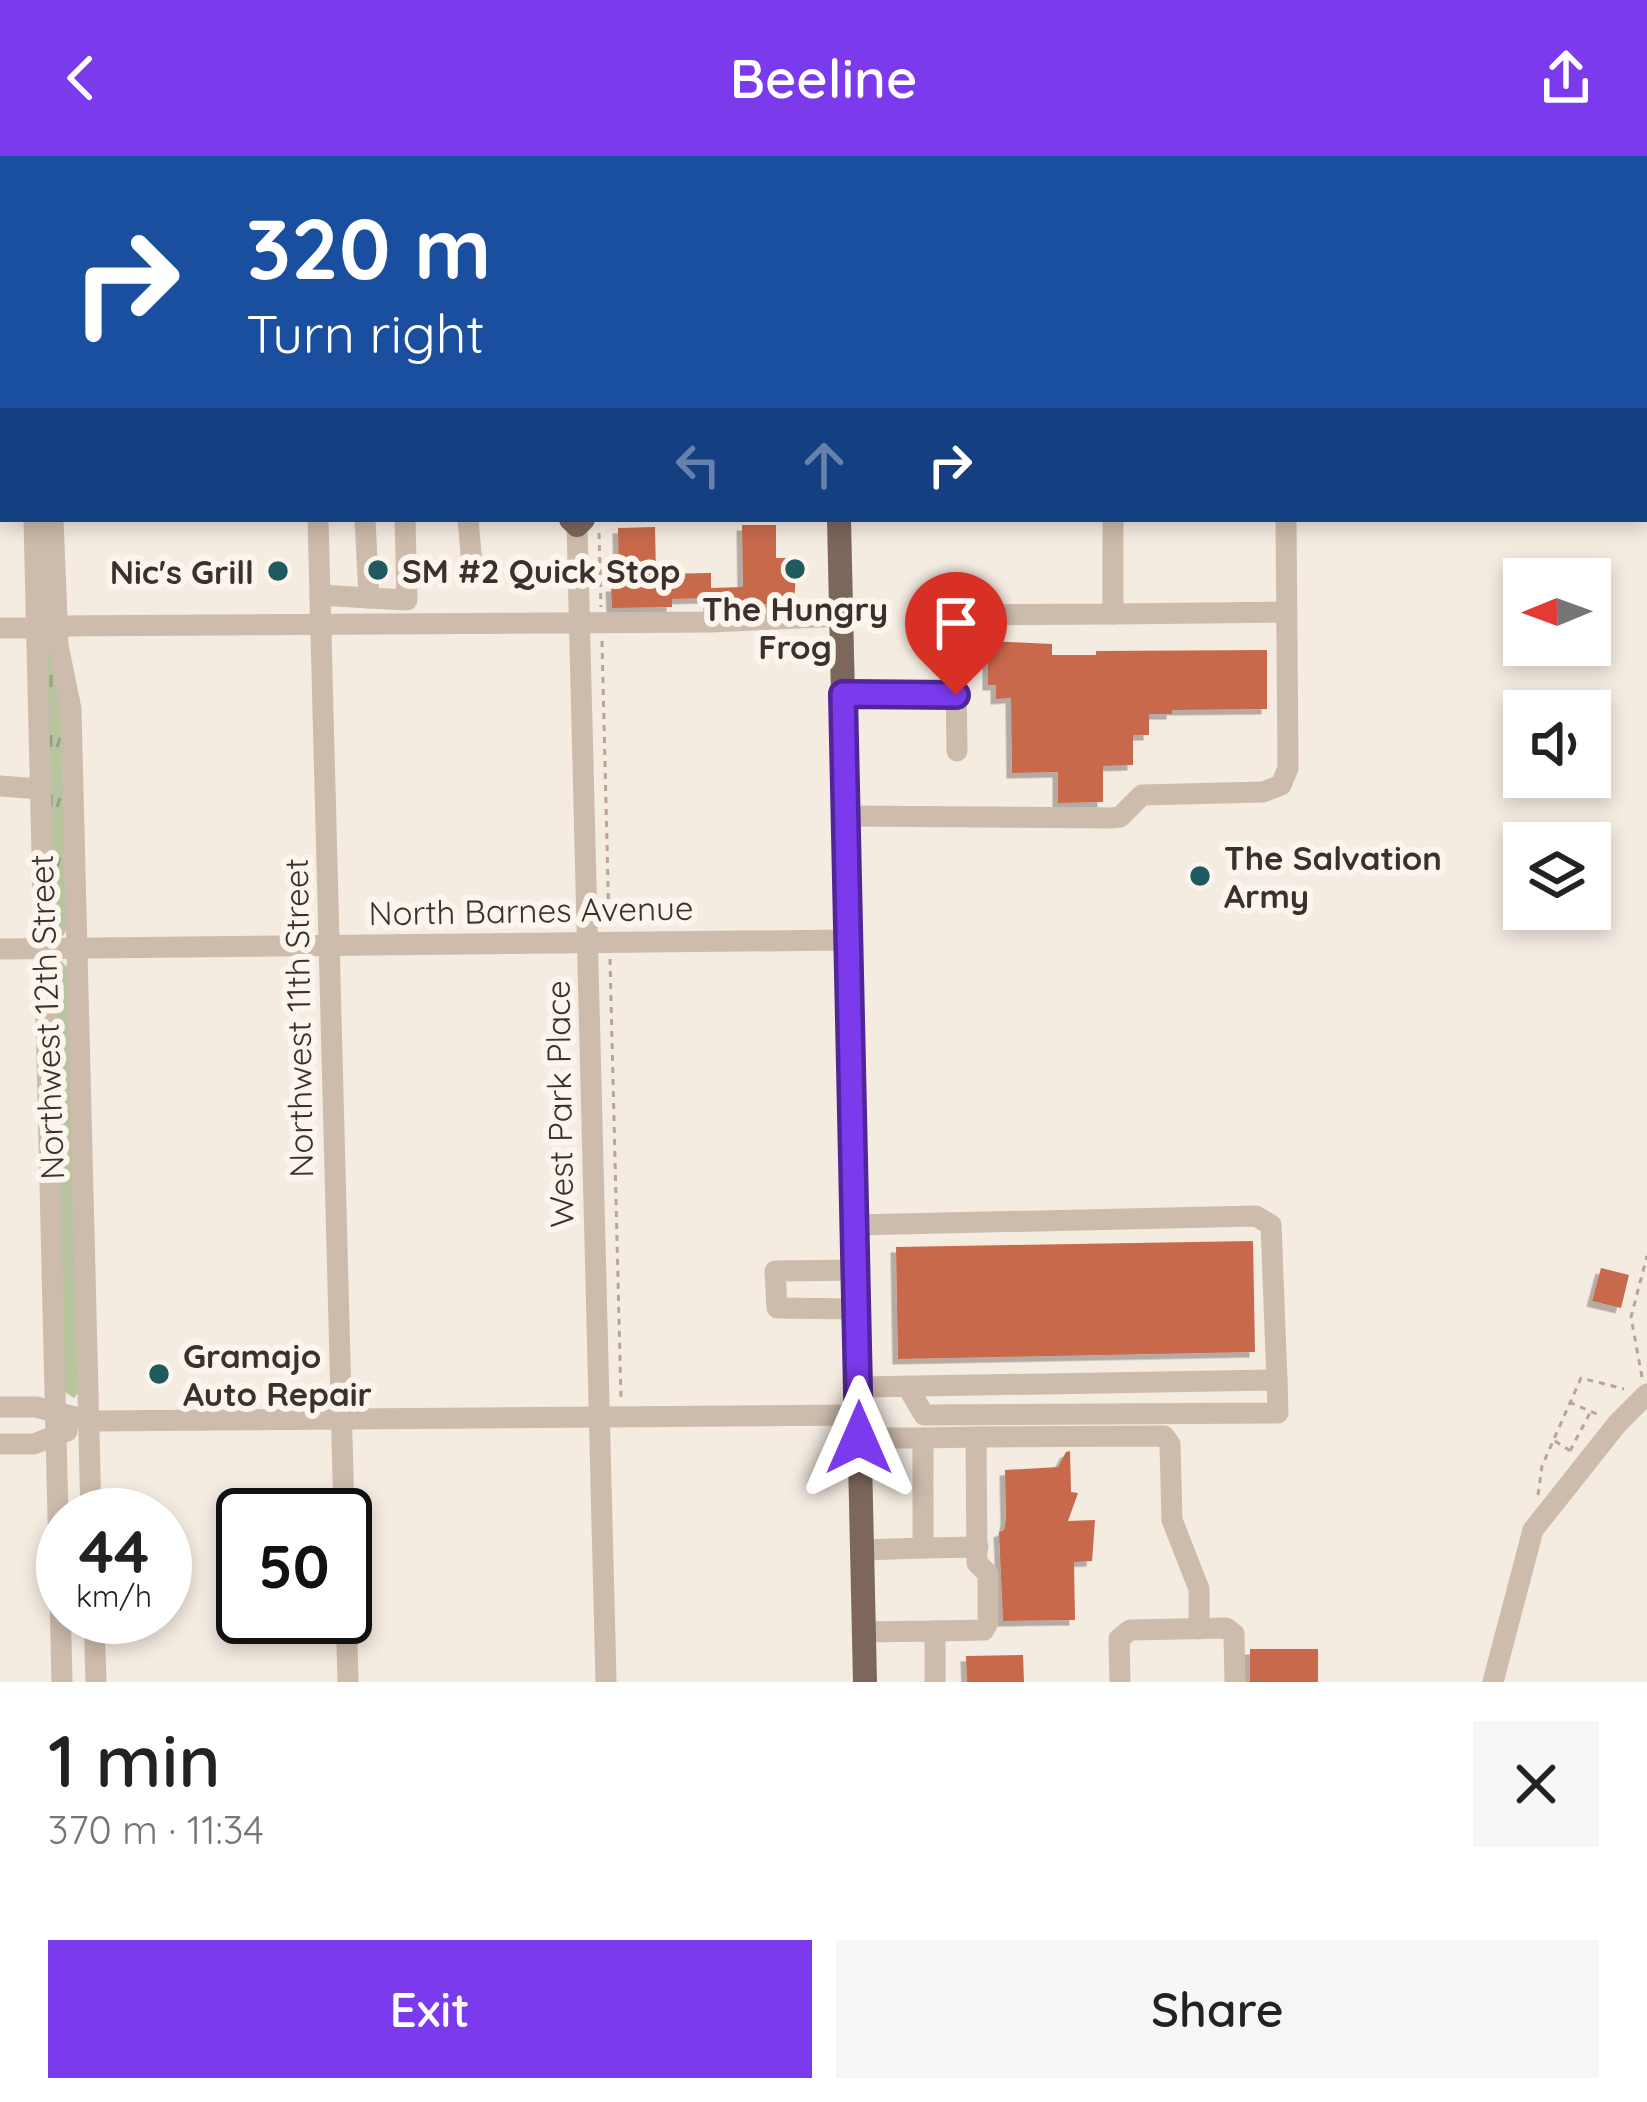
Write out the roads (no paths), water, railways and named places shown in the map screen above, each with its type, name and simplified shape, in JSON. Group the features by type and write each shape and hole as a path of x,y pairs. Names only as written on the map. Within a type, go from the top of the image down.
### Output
{"main road":[{"path":"839,522 866,1682"}],"street":[{"name":"Northwest 12th Street","path":"34,522 47,627 71,710 91,1488"},
{"name":"Northwest 12th Street","path":"53,522 40,789 62,1682"},
{"name":"Northwest 11th Street","path":"318,522 343,1488"},
{"path":"365,522 369,598"},
{"path":"320,595 407,600 405,522"},
{"path":"468,522 472,565"},
{"name":"West Park Place","path":"582,522 591,622 599,942 599,1417 606,1682"},
{"path":"1113,522 1113,614"},
{"path":"844,816 1111,818 1120,817 1142,796 1276,788 1288,768 1286,522"},
{"path":"956,751 956,615 1287,612"},
{"path":"0,628 712,622 842,616"},
{"path":"843,694 956,695"},
{"path":"0,786 40,789"},
{"name":"North Barnes Avenue","path":"0,949 847,940"},
{"path":"856,1225 1256,1216 1271,1226 1277,1413 924,1415 907,1387"},
{"path":"826,1270 826,1309"},
{"path":"857,1270 776,1271 777,1308 857,1309"},
{"path":"860,1387 1277,1380"},
{"path":"1493,1682 1533,1530 1578,1458 1646,1394"},
{"path":"0,1407 36,1407 56,1424"},
{"path":"0,1444 34,1444 56,1424 90,1421 599,1417 859,1426 923,1438 1164,1436 1170,1444 1172,1520 1199,1589 1198,1629"},
{"path":"864,1632 984,1630 988,1574 977,1563 976,1437"},
{"path":"923,1438 923,1548"},
{"path":"862,1550 978,1547"},
{"path":"1120,1682 1119,1639 1130,1630 1226,1628 1234,1634 1235,1682"},
{"path":"934,1631 935,1682"},
{"path":"94,1644 95,1682"},
{"path":"347,1644 348,1682"}],"place":[{"name":"The Hungry Frog","path":"795,569"},
{"name":"SM #2 Quick Stop","path":"378,570"},
{"name":"Nic's Grill","path":"278,571"},
{"name":"The Salvation Army","path":"1200,876"},
{"name":"Gramajo Auto Repair","path":"159,1374"}]}
